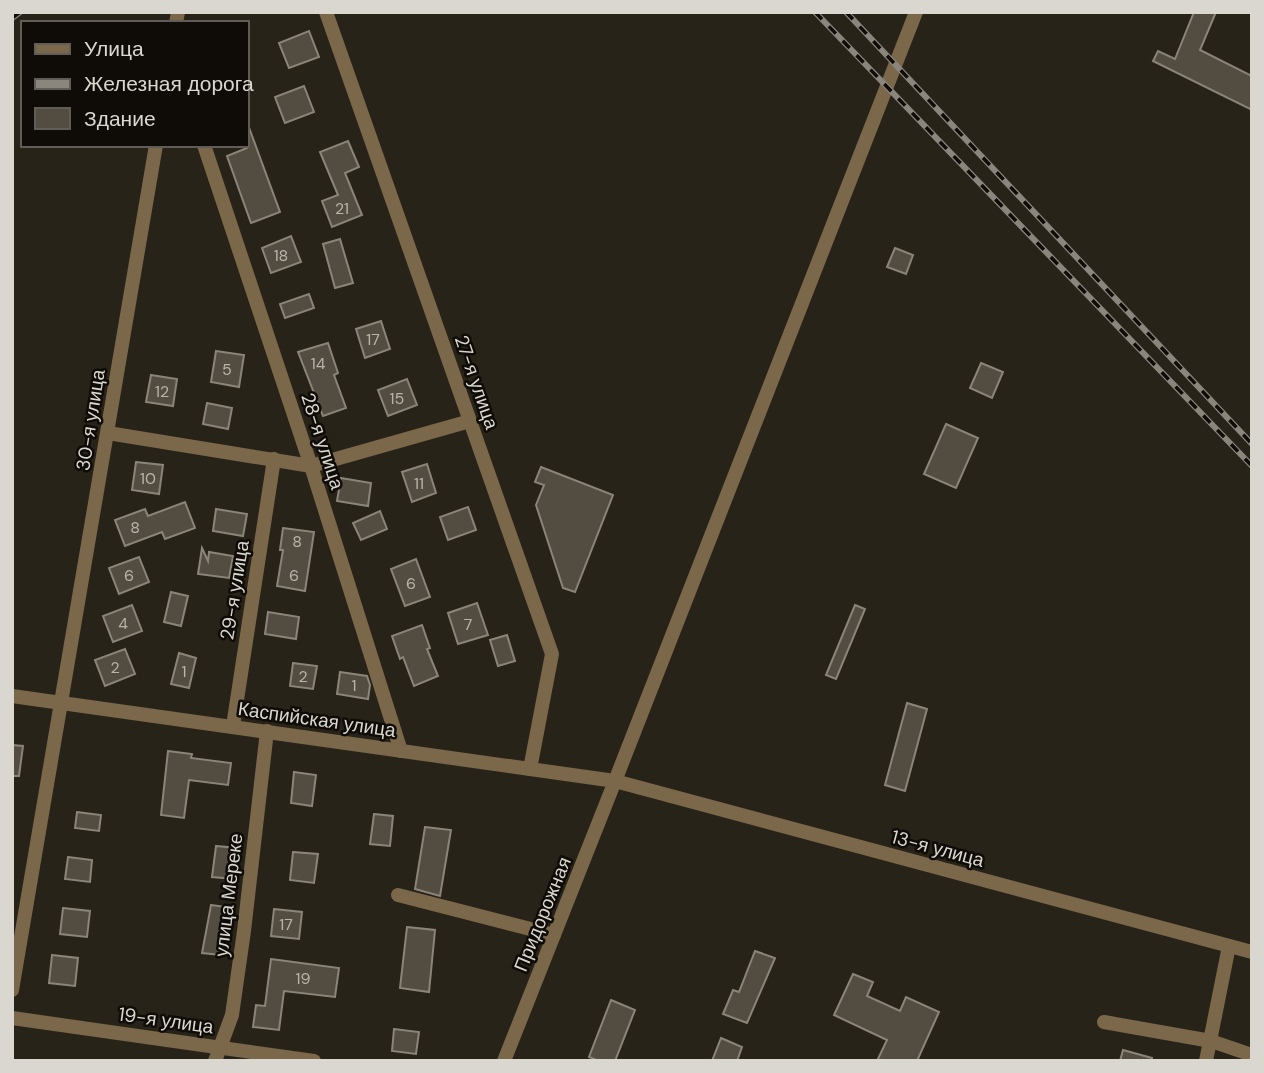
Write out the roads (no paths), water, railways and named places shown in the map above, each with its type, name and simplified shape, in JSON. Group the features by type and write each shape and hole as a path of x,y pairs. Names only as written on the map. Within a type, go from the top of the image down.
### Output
{"street":[{"name":"27-я улица","path":"326,12 552,654 530,769"},
{"name":"Придорожная","path":"504,1061 916,12"},
{"name":"30-я улица","path":"12,990 156,147"},
{"name":"28-я улица","path":"205,147 311,466 401,751"},
{"path":"108,433 311,466 470,421"},
{"name":"29-я улица","path":"233,726 274,459"},
{"name":"Каспийская улица","path":"12,696 615,781"},
{"name":"улица Мереке","path":"218,1054 232,1015 267,732"},
{"name":"13-я улица","path":"615,781 1252,952"},
{"path":"398,895 554,935"},
{"path":"1206,1061 1229,946"},
{"name":"19-я улица","path":"12,1018 218,1054 314,1061"},
{"path":"1104,1022 1211,1041 1252,1055"}],"railway":[{"path":"12,18 20,12"},
{"path":"815,12 1252,466"},
{"path":"846,12 1252,444"}]}
